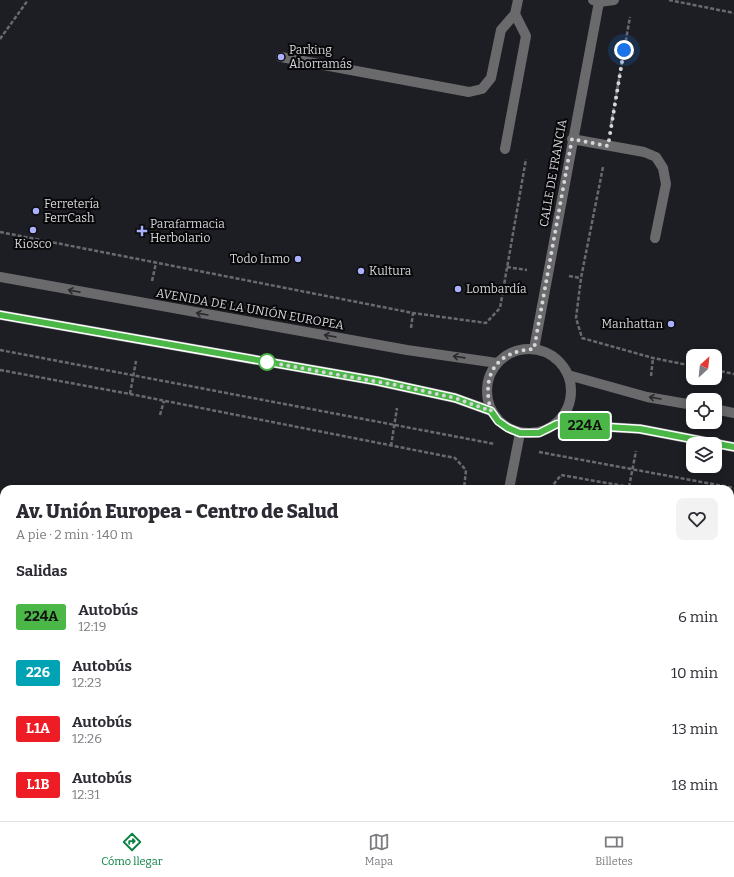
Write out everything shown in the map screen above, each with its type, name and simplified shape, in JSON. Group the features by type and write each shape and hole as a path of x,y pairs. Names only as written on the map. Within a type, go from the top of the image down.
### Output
{"street":[{"path":"281,57 469,92 482,89 491,78 501,30 515,14 518,0"},
{"path":"596,1 614,0"},
{"name":"CALLE DE FRANCIA","path":"534,349 596,1"},
{"path":"505,149 526,36 515,14"},
{"path":"572,139 644,152 656,157 663,168 666,184 655,238"},
{"name":"AVENIDA DE LA UNIÓN EUROPEA","path":"0,277 400,348 497,363"},
{"path":"0,315 377,381 455,398 491,411"},
{"path":"534,349 548,354 560,363 568,375 572,392 567,410 557,424 539,433 520,433 508,428 498,421 491,411 487,394 489,377 497,363 508,354 521,350 534,349"},
{"path":"568,375 647,397 686,404"},
{"path":"722,410 734,412"},
{"path":"557,424 640,429 734,448"},
{"path":"510,485 520,433"}],"path":[{"path":"0,39 28,0"},
{"path":"669,0 734,13"},
{"path":"631,10 608,146 579,292 576,318 582,338 653,358 686,365"},
{"path":"0,232 413,313 486,323 500,308 526,157"},
{"path":"0,350 718,485"},
{"path":"0,370 164,400 455,458 466,470 464,485"},
{"path":"722,371 734,374"},
{"path":"160,415 164,400"},
{"path":"553,485 561,475 618,485"}],"bus line":[{"name":"224A","path":"0,315 377,381 455,398 491,411 498,421 508,428 520,433 539,433 557,424 640,429 734,447"}],"place":[{"name":"Parking Ahorramás","path":"281,57"},
{"name":"Ferretería FerrCash","path":"36,211"},
{"name":"Kiosco","path":"33,230"},
{"name":"Parafarmacia Herbolario","path":"142,231"},
{"name":"Todo Inmo","path":"298,259"},
{"name":"Kultura","path":"361,271"},
{"name":"Lombardía","path":"458,289"},
{"name":"Manhattan","path":"671,324"}],"route":[{"path":"267,362 401,386 455,398 491,411 487,394 489,377 497,363 508,354 521,350 534,349 572,139 608,146 624,50"}]}
